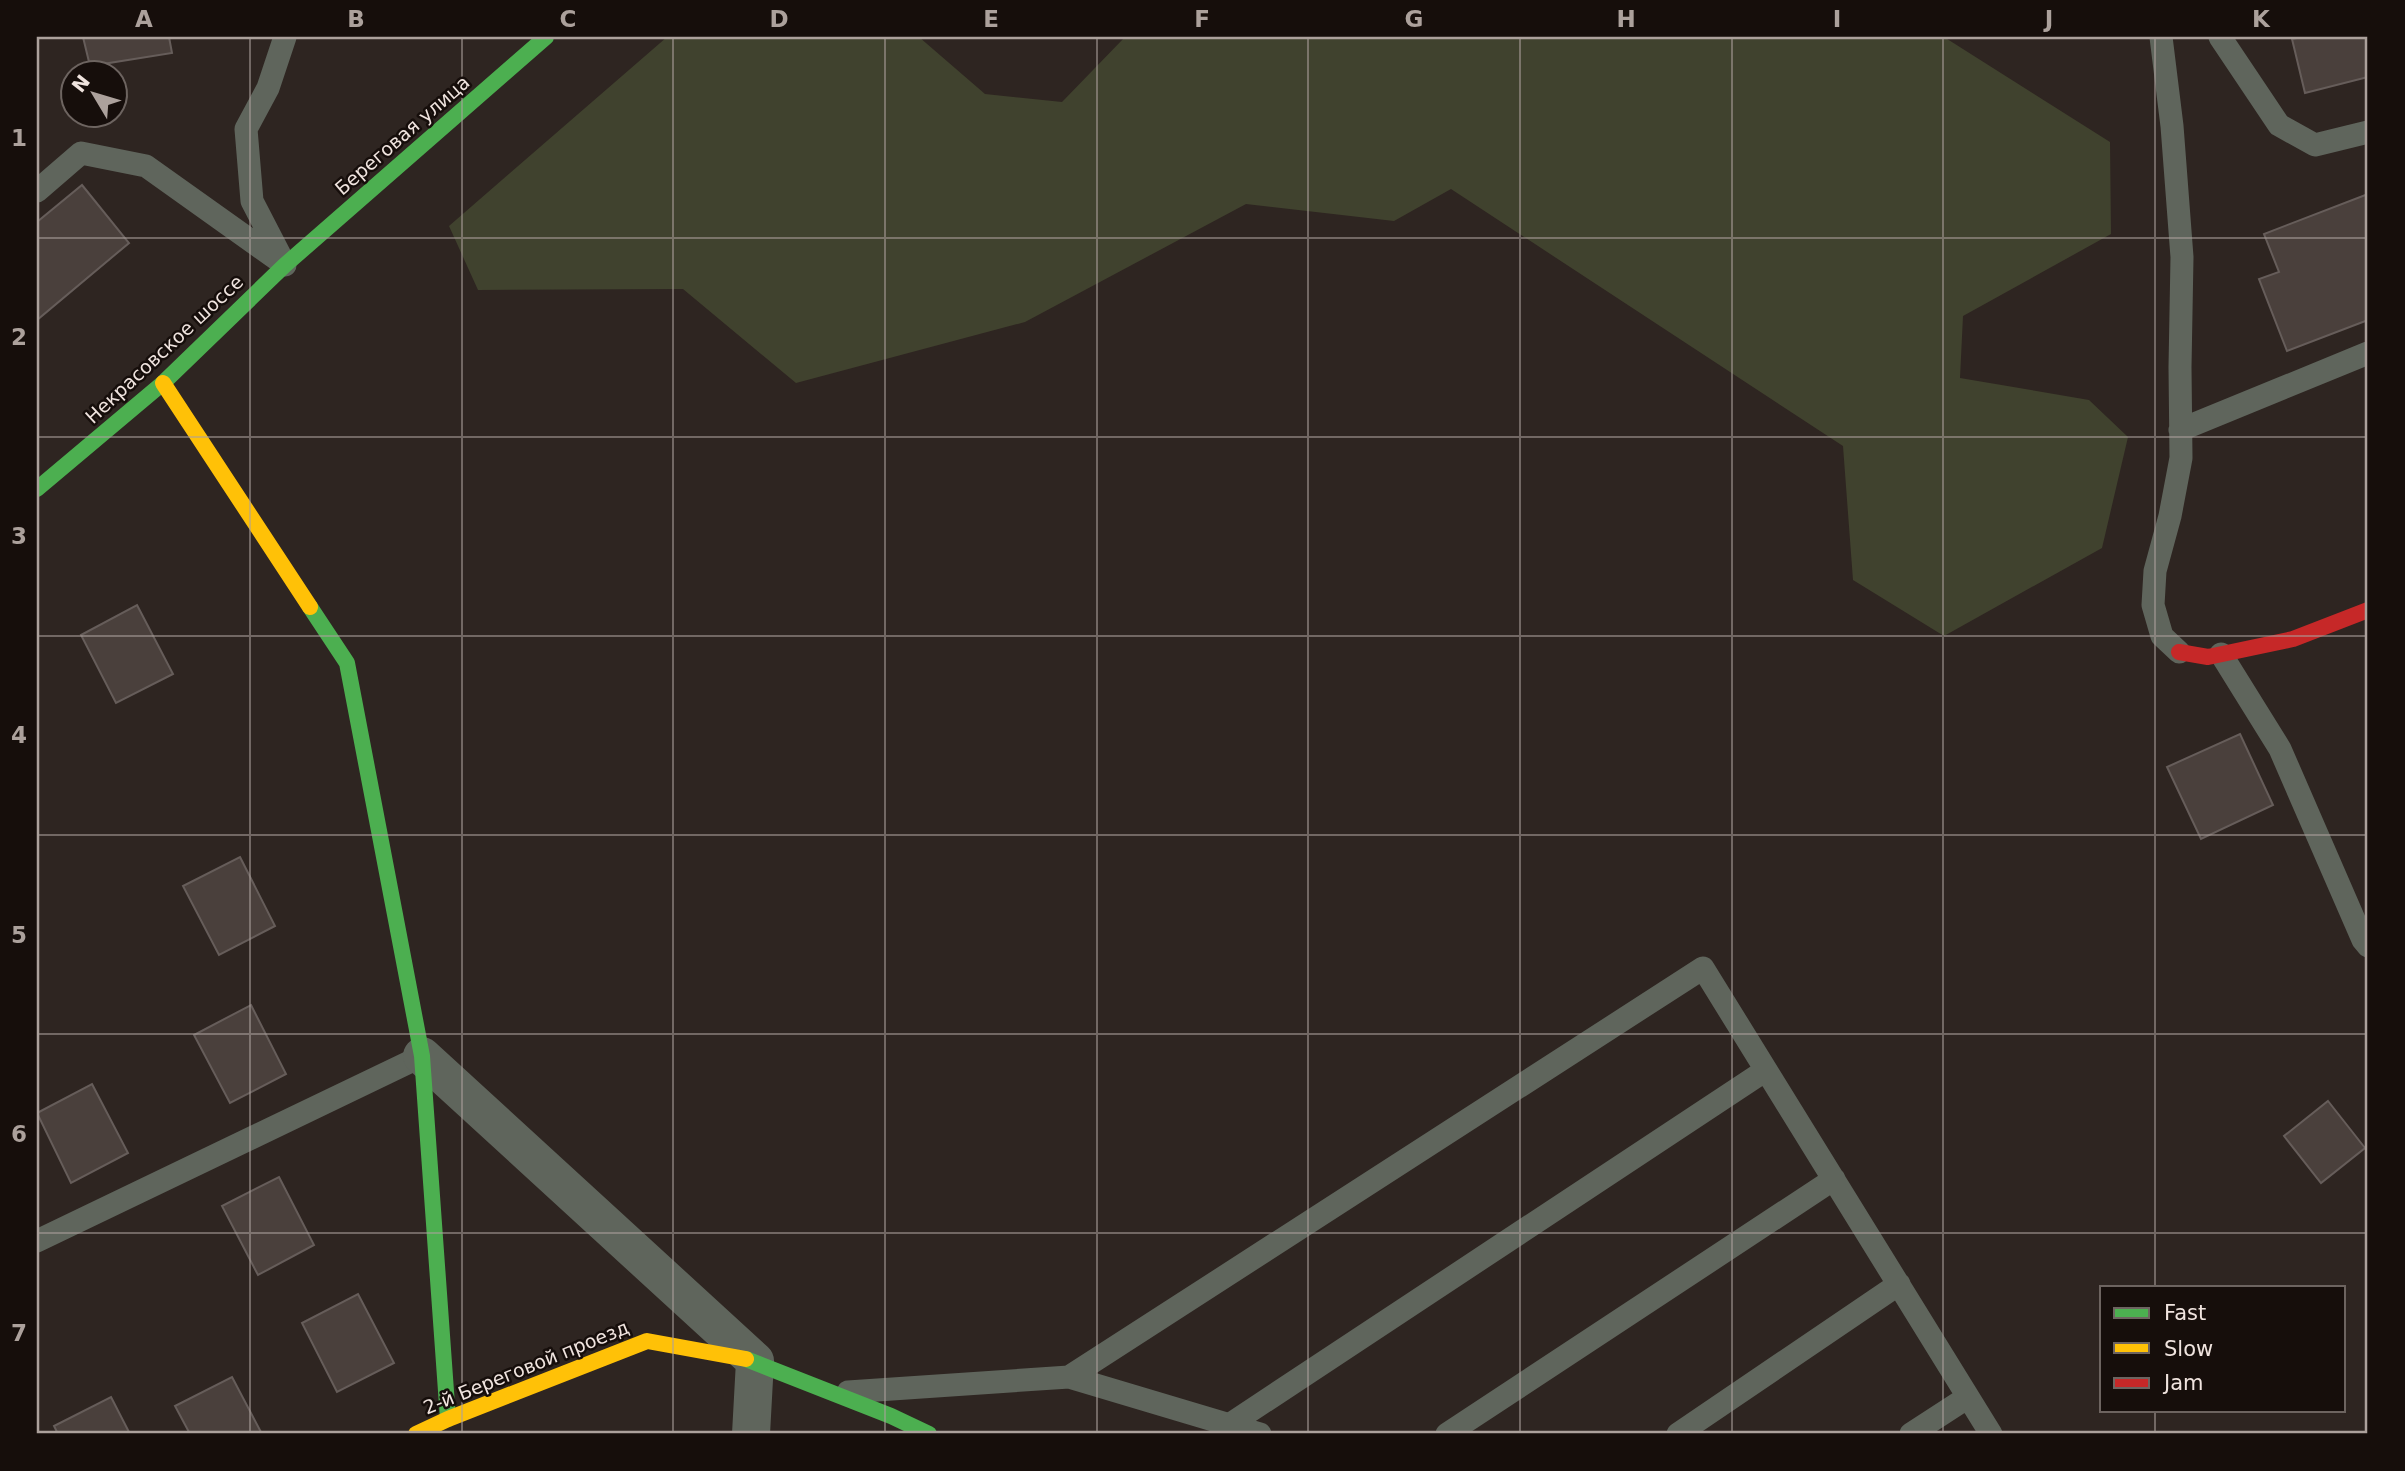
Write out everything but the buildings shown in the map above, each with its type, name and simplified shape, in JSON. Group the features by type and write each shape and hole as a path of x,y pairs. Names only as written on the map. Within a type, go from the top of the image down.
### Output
{"street":[{"name":"Береговая улица","path":"285,265 537,44"},
{"name":"Некрасовское шоссе","path":"37,489 163,383 285,265"},
{"path":"163,383 347,663 422,1056 448,1419"},
{"path":"2179,652 2208,657 2293,639 2368,610"},
{"path":"422,1056 755,1361 751,1434"},
{"name":"2-й Береговой проезд","path":"416,1434 647,1341 755,1361 929,1434"}],"lane":[{"path":"285,37 268,89 246,129 252,201 285,265"},
{"path":"510,37 537,44"},
{"path":"2161,37 2172,126 2182,257 2181,458 2170,516 2155,571 2153,605 2162,636 2179,652"},
{"path":"2220,37 2280,125 2315,145 2368,132"},
{"path":"37,191 81,153 146,166 285,265"},
{"path":"2180,430 2368,353"},
{"path":"2221,654 2280,749 2367,942"},
{"path":"1069,1377 1703,968 1991,1434"},
{"path":"37,1241 422,1056"},
{"path":"1229,1425 1766,1070"},
{"path":"1447,1434 1834,1179"},
{"path":"1678,1434 1899,1284"},
{"path":"834,1393 1069,1377 1260,1434"},
{"path":"1911,1434 1968,1397"}],"green space":[{"path":"667,37 919,37 985,94 1062,102 1125,37 1944,37 2110,142 2111,234 1963,316 1960,378 2089,400 2128,437 2102,548 1944,636 1853,580 1843,446 1451,189 1394,221 1246,204 1025,322 796,383 683,289 478,290 449,226"}],"traffic: fast":[{"path":"37,489 163,383 285,265 546,37"},
{"path":"310,607 347,663 422,1056 448,1419"},
{"path":"746,1359 891,1416 929,1434"}],"traffic: slow":[{"path":"163,383 310,607"},
{"path":"416,1434 647,1341 746,1359"}],"traffic: jam":[{"path":"2179,652 2208,657 2293,639 2368,610"}]}
